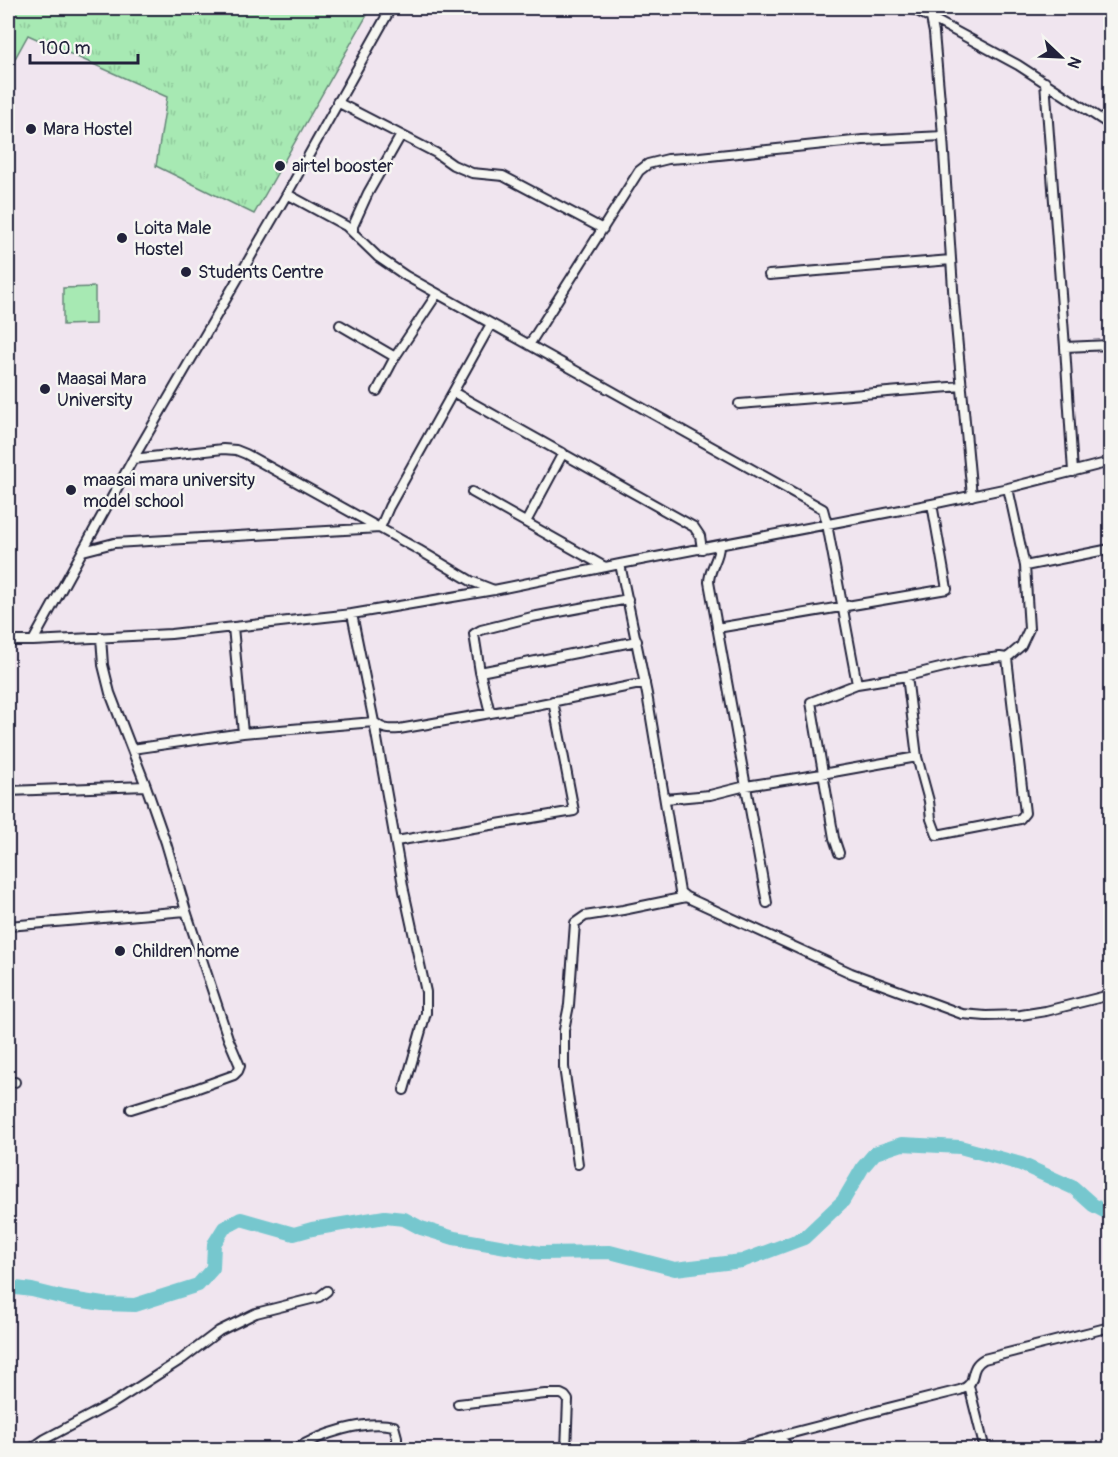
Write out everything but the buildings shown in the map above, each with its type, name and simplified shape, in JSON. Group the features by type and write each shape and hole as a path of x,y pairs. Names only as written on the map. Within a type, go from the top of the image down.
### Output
{"street":[{"path":"33,641 133,459 287,194 391,8"},
{"path":"911,8 1018,65 1110,125"},
{"path":"931,18 943,136 951,260 972,496"},
{"path":"1045,82 1072,472"},
{"path":"338,102 436,153 453,165 472,173 503,176 603,229"},
{"path":"353,232 353,226 368,193 401,135"},
{"path":"529,345 639,171 648,164 668,159 863,140 943,136"},
{"path":"287,194 346,226 378,257 406,276 823,508 857,684"},
{"path":"769,275 951,260"},
{"path":"377,392 395,357 437,294"},
{"path":"380,528 389,507 491,324"},
{"path":"340,325 395,357"},
{"path":"1065,347 1110,345"},
{"path":"739,404 962,386"},
{"path":"453,392 694,527 700,536 702,549"},
{"path":"133,459 223,449 236,450 380,528 471,581 494,590"},
{"path":"526,522 563,453"},
{"path":"8,641 171,634 352,614 494,590 972,496 1110,462"},
{"path":"839,853 822,774 811,702 857,684 907,676 969,661 1007,658 1021,646 1029,629 1025,566 1008,488"},
{"path":"472,492 606,567"},
{"path":"717,628 947,589 932,504"},
{"path":"83,551 114,543 380,528"},
{"path":"719,546 719,553 709,574 708,582 767,903"},
{"path":"1025,566 1110,549"},
{"path":"620,564 645,683 680,892 686,897 851,973 962,1014 1021,1015 1110,995"},
{"path":"490,713 474,634 481,630 532,617 628,599"},
{"path":"352,614 404,891 426,992 427,1004 423,1026 404,1090"},
{"path":"233,627 243,733"},
{"path":"101,637 103,665 110,693 166,843 228,1038 239,1062 239,1069 234,1075 131,1109"},
{"path":"480,672 637,641"},
{"path":"907,676 917,757 929,801 931,819 937,835 1020,819 1026,813 1007,658"},
{"path":"132,749 243,733 374,722 390,730 645,683"},
{"path":"396,841 574,811 553,701"},
{"path":"665,799 710,795 746,786 917,757"},
{"path":"8,791 146,786"},
{"path":"578,1164 564,1067 564,1030 569,1005 575,923 585,916 686,897"},
{"path":"8,926 186,911"},
{"path":"28,1449 115,1402 182,1359 219,1331 256,1312 319,1297 327,1291"},
{"path":"727,1449 960,1390 969,1386 974,1370 984,1359 1110,1327"},
{"path":"969,1386 985,1449"},
{"path":"458,1404 534,1395 561,1394 566,1396 568,1400 566,1449"},
{"path":"294,1449 338,1430 382,1423 394,1426 397,1449"},
{"path":"778,1437 792,1449"}],"green space":[{"path":"8,8 371,8 254,214 156,166 167,97 28,35 8,71"},
{"path":"95,287 95,324 63,325 63,288"}],"waterway":[{"path":"8,1287 103,1304 135,1305 198,1285 213,1268 214,1244 224,1228 241,1219 294,1234 385,1217 404,1219 421,1228 454,1238 540,1253 610,1252 675,1269 742,1261 804,1238 843,1201 863,1167 875,1153 902,1144 960,1147 1021,1164 1074,1188 1093,1205 1110,1213"}],"place":[{"name":"Mara Hostel","path":"31,129"},
{"name":"airtel booster","path":"280,166"},
{"name":"Loita Male Hostel","path":"122,238"},
{"name":"Students Centre","path":"186,272"},
{"name":"Maasai Mara University","path":"45,389"},
{"name":"maasai mara university model school","path":"71,490"},
{"name":"Children home","path":"120,951"}]}
